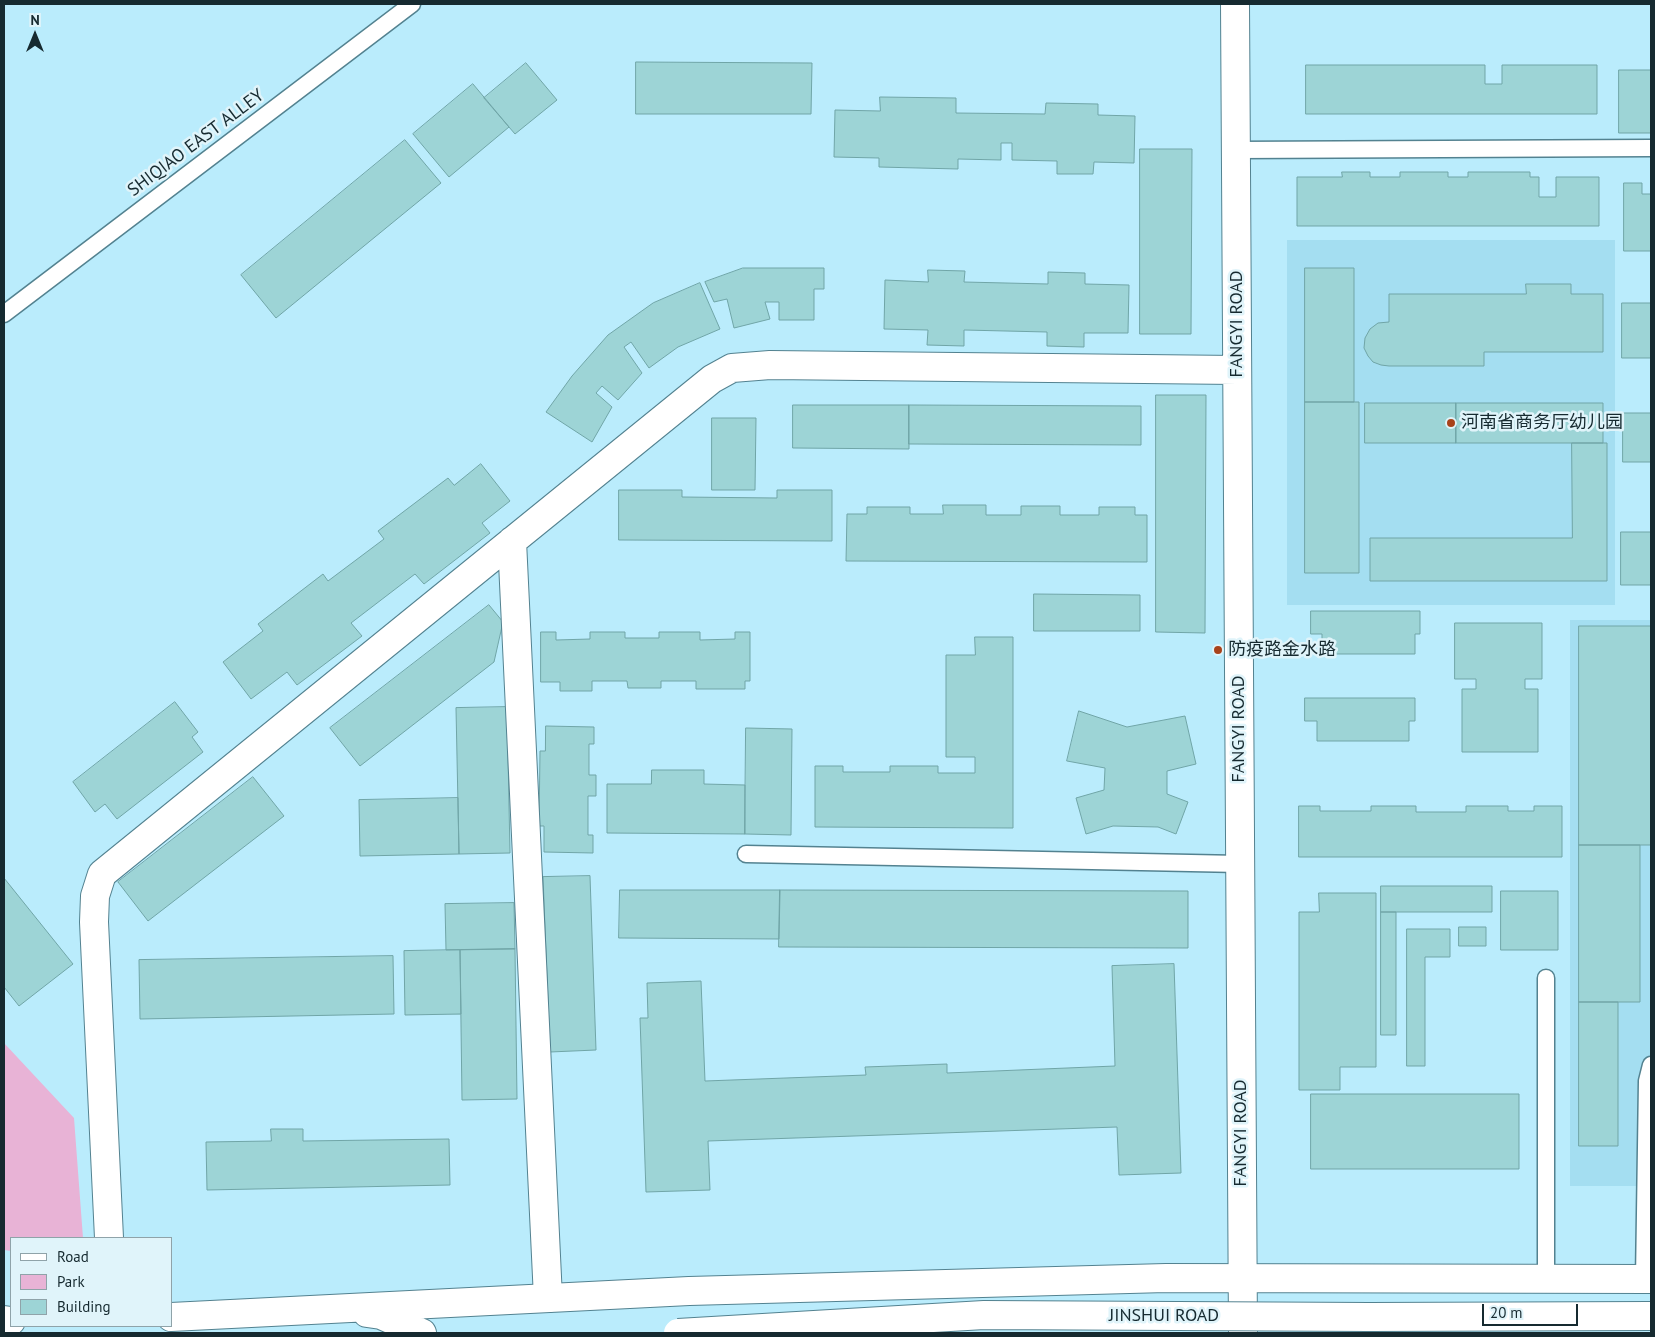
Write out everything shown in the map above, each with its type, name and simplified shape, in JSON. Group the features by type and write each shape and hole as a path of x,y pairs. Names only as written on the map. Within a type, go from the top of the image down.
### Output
{"street":[{"name":"FANGYI ROAD","path":"1235,4 1243,1333"},
{"path":"109,1237 94,922 95,896 102,874 712,379 732,368 780,365 1237,370"},
{"path":"512,541 548,1298"},
{"path":"172,1319 690,1291 1166,1278 1648,1279"},
{"path":"172,1319 352,1311 381,1315 422,1333"},
{"name":"JINSHUI ROAD","path":"678,1333 984,1315 1651,1316"}],"lane":[{"name":"SHIQIAO EAST ALLEY","path":"4,314 412,4"},
{"path":"1236,150 1651,148"},
{"path":"746,854 1240,864"},
{"path":"1546,978 1546,1279"},
{"path":"1648,1279 1647,1081 1651,1066"}],"shaded area":[{"name":"河南省商务厅幼儿园","path":"1287,240 1615,240 1615,605 1287,605"},
{"path":"1570,620 1651,620 1651,1186 1570,1186"}],"green space":[{"path":"4,1043 74,1118 83,1237 10,1237 10,1251 4,1250"}],"building":[{"path":"636,62 812,63 811,114 636,114"},
{"path":"526,63 557,100 515,134 484,98"},
{"path":"1306,65 1485,65 1485,84 1502,84 1502,65 1597,65 1597,114 1306,114"},
{"path":"1619,70 1651,70 1651,133 1619,133"},
{"path":"473,84 509,127 449,177 413,134"},
{"path":"880,97 956,98 956,113 1045,114 1046,103 1098,104 1098,115 1135,116 1134,163 1094,162 1093,174 1057,174 1057,161 1012,160 1012,143 1001,143 1001,160 958,159 958,169 879,167 879,158 834,157 835,110 880,111"},
{"path":"405,140 441,183 276,318 241,275"},
{"path":"1140,149 1192,149 1191,334 1140,334"},
{"path":"1342,172 1370,172 1370,177 1400,177 1400,172 1448,172 1448,177 1468,177 1468,172 1530,172 1530,177 1539,177 1539,197 1556,197 1556,177 1599,177 1599,226 1297,226 1297,177 1342,177"},
{"path":"1624,183 1642,183 1642,194 1651,194 1651,251 1624,251"},
{"path":"743,268 824,268 824,289 814,289 814,320 779,320 779,302 765,302 770,319 734,328 727,299 714,302 705,282"},
{"path":"1305,268 1354,268 1354,402 1305,402"},
{"path":"928,270 965,271 964,282 1048,284 1048,272 1085,273 1085,284 1129,285 1128,333 1084,333 1084,347 1047,346 1047,332 964,330 964,346 927,345 928,330 884,329 885,280 928,282"},
{"path":"700,283 720,329 678,347 649,368 631,342 624,347 642,373 618,400 602,386 596,393 612,407 592,442 546,412 572,376 608,335 653,303"},
{"path":"1526,284 1571,284 1571,294 1603,294 1603,352 1484,352 1484,366 1389,366 1373,362 1364,348 1365,338 1370,329 1378,323 1389,322 1389,294 1526,294"},
{"path":"1622,303 1651,303 1651,358 1622,358"},
{"path":"1156,395 1206,395 1205,633 1156,632"},
{"path":"1305,402 1359,402 1359,573 1305,573"},
{"path":"1365,403 1456,403 1456,443 1365,443"},
{"path":"1456,403 1603,403 1603,443 1456,443"},
{"path":"793,405 909,405 909,449 793,448"},
{"path":"909,405 1141,406 1141,445 909,444"},
{"path":"1623,413 1651,413 1651,462 1623,462"},
{"path":"712,418 756,418 755,490 712,490"},
{"path":"1572,443 1607,443 1607,581 1370,581 1370,538 1572,538"},
{"path":"481,464 510,501 482,523 490,533 424,584 415,574 351,623 362,636 297,685 287,672 251,699 223,662 263,631 258,624 323,574 328,581 384,539 378,531 448,478 454,485"},
{"path":"619,490 682,490 682,497 777,498 777,490 832,490 832,541 619,540"},
{"path":"943,505 986,505 986,515 1021,515 1021,506 1060,506 1060,515 1099,515 1099,507 1135,507 1135,515 1147,515 1147,562 846,561 847,514 867,514 867,507 910,507 910,514 943,514"},
{"path":"1621,532 1651,532 1651,585 1621,585"},
{"path":"1034,594 1140,595 1140,631 1034,631"},
{"path":"489,605 503,622 494,662 360,766 330,728"},
{"path":"1311,611 1420,611 1420,634 1415,634 1415,654 1322,654 1322,634 1311,634"},
{"path":"1455,623 1542,623 1542,679 1525,679 1525,689 1538,689 1538,752 1462,752 1462,689 1476,689 1476,679 1455,679"},
{"path":"1579,626 1651,626 1651,845 1579,845"},
{"path":"541,632 556,632 556,640 590,639 590,632 625,632 625,638 659,638 659,632 700,632 700,640 735,639 735,632 750,632 750,681 745,681 745,689 696,689 696,681 661,681 661,688 628,688 627,681 592,681 592,691 560,691 560,682 541,682"},
{"path":"975,637 1013,637 1013,828 815,827 815,766 843,766 843,772 890,772 890,766 938,766 938,773 975,773 975,757 946,757 946,655 975,655"},
{"path":"1305,698 1415,698 1415,721 1409,721 1409,741 1317,741 1317,721 1305,721"},
{"path":"175,702 198,732 192,737 203,752 117,819 105,804 95,812 73,782"},
{"path":"507,707 510,853 459,854 456,708"},
{"path":"1079,711 1127,727 1185,716 1196,764 1167,771 1167,794 1188,802 1176,834 1158,827 1113,826 1086,834 1076,798 1104,790 1105,768 1067,761"},
{"path":"546,726 594,727 594,744 589,744 589,775 596,775 596,796 588,796 588,835 593,835 593,853 544,852 544,826 539,826 540,751 545,751"},
{"path":"746,728 792,729 791,835 745,834"},
{"path":"652,770 704,770 704,784 745,785 745,834 607,833 607,784 651,784"},
{"path":"253,777 284,816 148,921 118,882"},
{"path":"458,798 459,854 360,856 359,800"},
{"path":"1299,806 1320,806 1320,811 1371,811 1371,806 1416,806 1416,812 1466,812 1466,806 1508,806 1508,811 1534,811 1534,806 1562,806 1562,857 1299,857"},
{"path":"1579,845 1640,845 1640,1002 1579,1002"},
{"path":"590,876 596,1050 550,1052 543,877"},
{"path":"4,878 73,964 19,1006 4,987"},
{"path":"1381,886 1492,886 1492,912 1381,912"},
{"path":"620,890 780,890 779,939 619,938"},
{"path":"780,890 1188,891 1188,948 779,947"},
{"path":"1501,891 1558,891 1558,950 1501,950"},
{"path":"1319,893 1376,893 1376,1067 1340,1067 1340,1090 1299,1090 1299,912 1319,912"},
{"path":"514,903 515,949 446,950 445,904"},
{"path":"1381,912 1396,912 1396,1035 1381,1035"},
{"path":"1459,927 1486,927 1486,946 1459,946"},
{"path":"1407,929 1450,929 1450,957 1425,957 1425,1066 1407,1066"},
{"path":"515,949 517,1099 462,1100 460,950"},
{"path":"460,950 461,1014 405,1015 404,951"},
{"path":"393,956 394,1014 140,1019 139,960"},
{"path":"1174,964 1181,1173 1119,1175 1117,1127 708,1141 710,1190 646,1192 640,1018 648,1018 647,983 701,981 705,1081 866,1075 865,1067 947,1064 947,1073 1115,1066 1112,966"},
{"path":"1579,1002 1618,1002 1618,1146 1579,1146"},
{"path":"1311,1094 1519,1094 1519,1169 1311,1169"},
{"path":"271,1129 303,1129 303,1141 449,1139 450,1185 207,1190 206,1142 271,1141"}],"place":[{"name":"河南省商务厅幼儿园","path":"1451,423"},
{"name":"防疫路金水路","path":"1218,650"}]}
